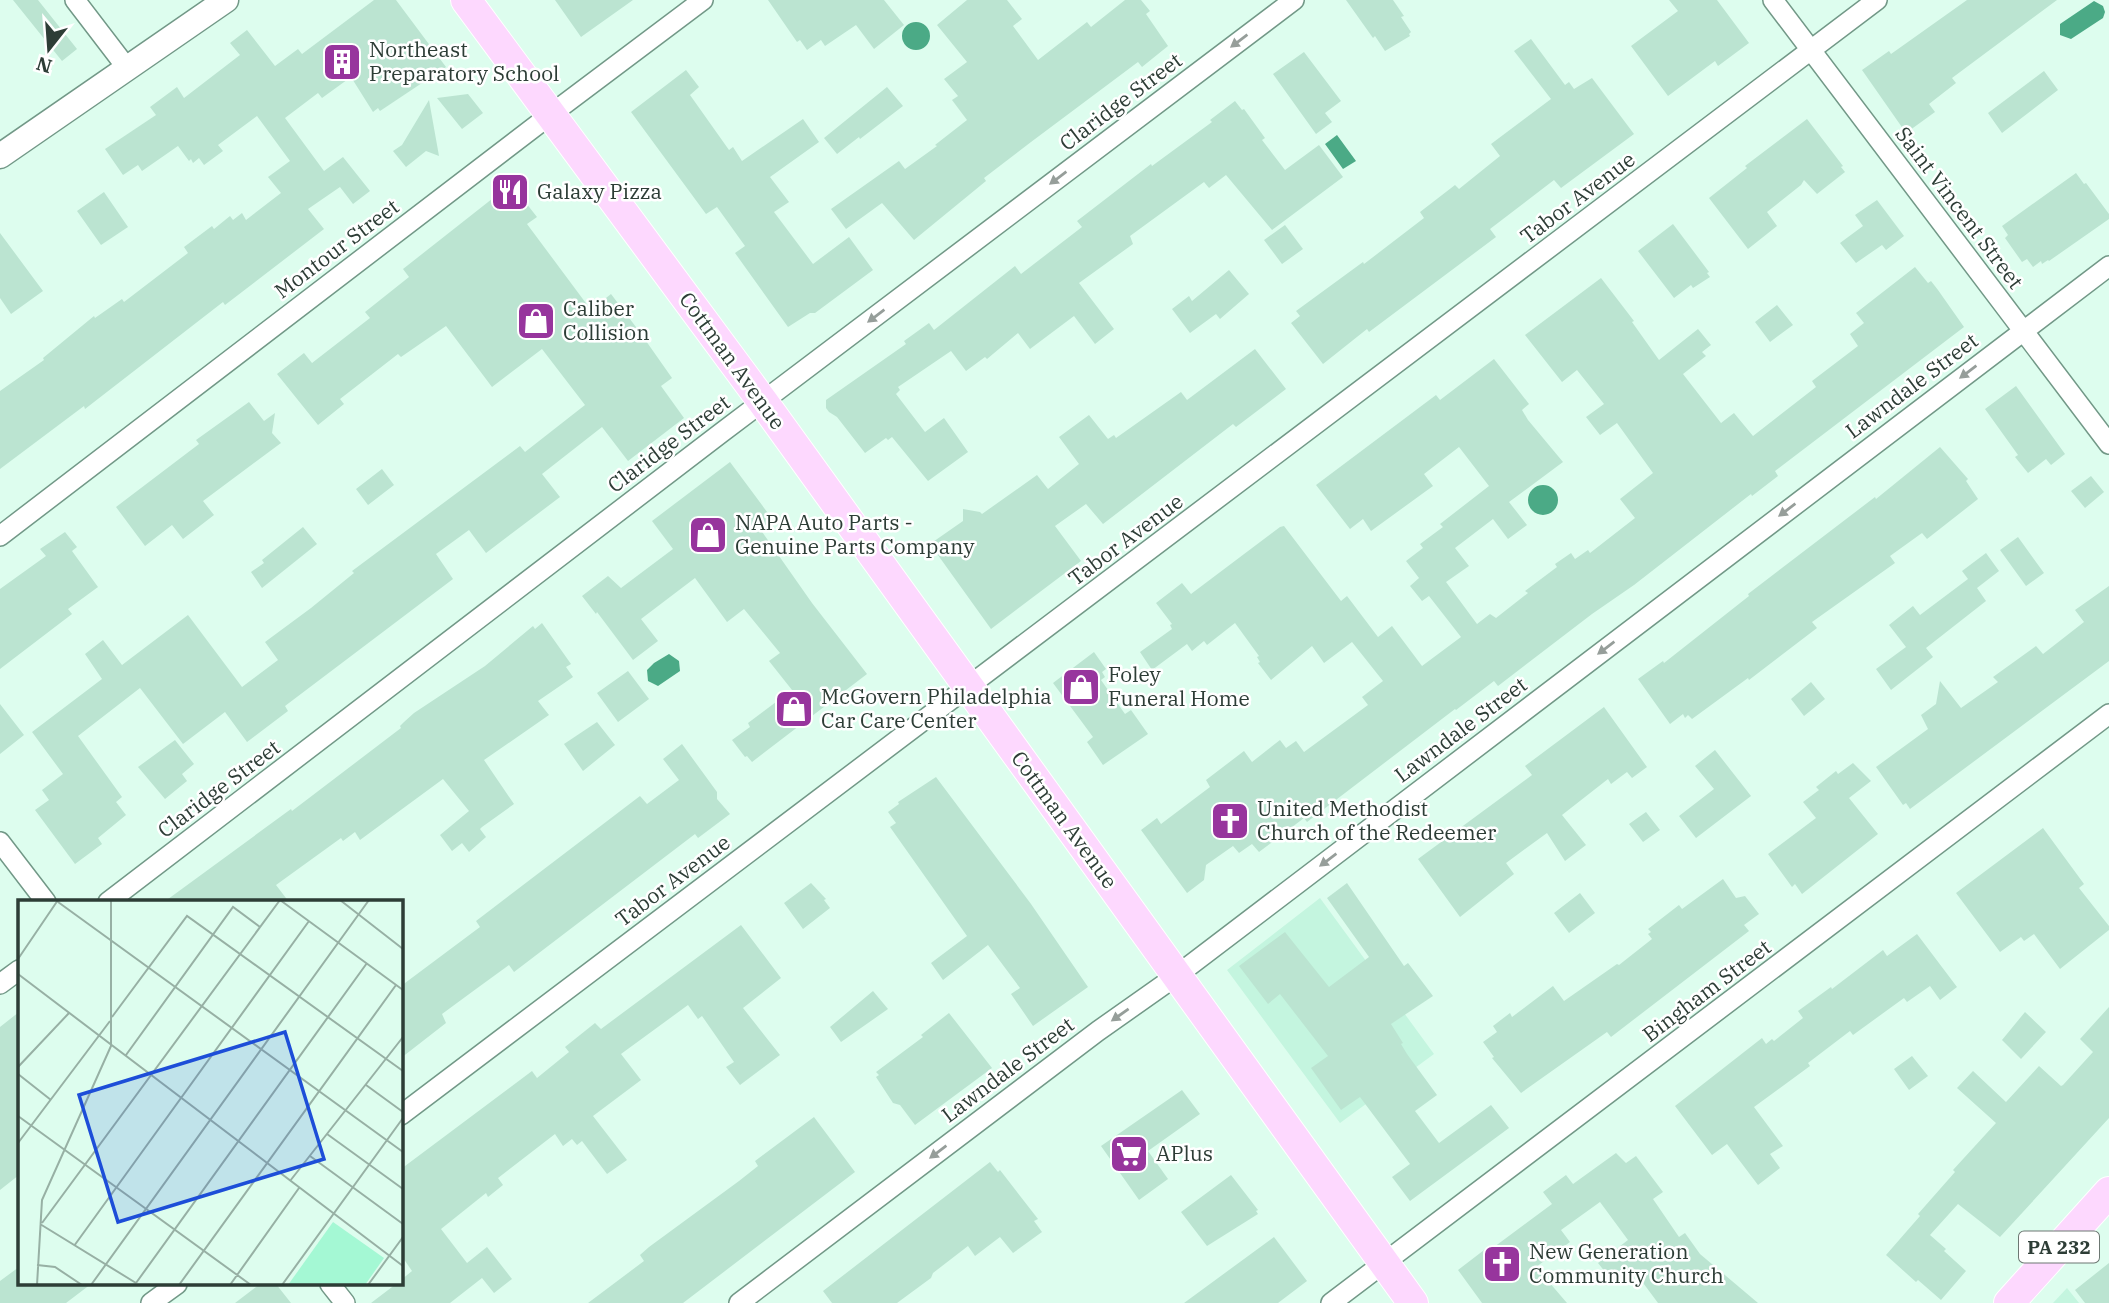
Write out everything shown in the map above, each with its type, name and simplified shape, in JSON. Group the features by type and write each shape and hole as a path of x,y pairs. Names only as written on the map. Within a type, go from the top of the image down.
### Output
{"main road":[{"name":"Cottman Avenue","path":"466,0 762,402 1413,1303"},
{"name":"PA 232","path":"2009,1303 2109,1192"}],"street":[{"path":"75,0 127,68"},
{"path":"0,156 226,0"},
{"name":"Montour Street","path":"0,536 704,0"},
{"name":"Claridge Street","path":"111,900 1294,0"},
{"name":"Saint Vincent Street","path":"1773,0 2109,444"},
{"name":"Tabor Avenue","path":"402,1114 1877,0"},
{"name":"Lawndale Street","path":"739,1303 1087,1039 1175,976 2109,266"},
{"name":"Bingham Street","path":"1331,1303 2109,714"},
{"path":"0,842 44,900"},
{"path":"0,984 18,971"},
{"path":"151,1303 174,1286"},
{"path":"332,1286 345,1303"}],"shaded area":[{"path":"2094,1 2103,6 2103,18 2071,39 2060,35 2060,24"},
{"path":"916,22 926,26 930,36 926,46 916,50 906,46 902,36 906,26"},
{"path":"1337,135 1356,161 1343,169 1325,144"},
{"path":"1543,485 1554,489 1558,500 1554,511 1543,515 1532,511 1528,500 1532,489"},
{"path":"669,654 679,661 680,671 658,686 648,681 647,670"},
{"path":"1320,898 1434,1054 1340,1123 1227,970"},
{"path":"2067,1288 2079,1303 2053,1303"}],"building":[{"path":"13,0 38,0 77,49 62,61"},
{"path":"374,0 396,0 446,67 380,111 378,108 373,112 351,77 322,98 318,93 285,118 324,171 343,157 370,191 353,204 340,187 308,209 324,229 225,305 223,302 85,409 84,406 0,469 0,391 44,360 43,358 94,316 95,318 122,299 124,302 188,253 184,247 212,226 214,229 230,216 233,220 242,213 246,220 281,193 268,177 290,161 257,116 218,145 223,151 204,165 199,158 193,163 191,159 189,161 178,146 142,171 138,165 123,175 105,149 156,115 150,107 177,87 184,98 240,55 230,43 247,30 275,66 298,49 302,54"},
{"path":"555,0 633,0 581,37"},
{"path":"768,0 884,0 904,25 874,49 856,25 825,46 821,40 807,50 800,40 797,42"},
{"path":"967,0 1007,0 1022,19 1013,26 1038,60 1087,22 1091,27 1125,0 1141,0 1150,11 1146,14 1168,46 1142,67 1138,62 1031,142 984,178 986,181 914,240 882,203 846,229 831,209 899,161 905,169 967,120 952,100 958,96 944,79 967,62 937,25"},
{"path":"1346,0 1393,0 1404,16 1401,17 1411,32 1410,36 1385,51"},
{"path":"1669,0 1717,0 1749,43 1718,66 1715,61 1668,96 1631,46 1678,11"},
{"path":"1967,0 2057,0 1952,78 1956,83 1929,104 1935,112 1906,133 1862,70 1889,51 1891,54"},
{"path":"1531,39 1565,85 1569,82 1574,89 1592,78 1634,134 1561,188 1554,180 1490,229 1496,237 1369,332 1367,329 1323,364 1291,323 1300,316 1296,311 1424,218 1420,212 1455,185 1459,189 1500,156 1491,144 1551,99 1514,51"},
{"path":"1304,52 1341,101 1325,113 1332,122 1316,134 1273,74"},
{"path":"686,70 699,87 690,95 729,150 733,147 742,161 803,119 819,142 770,177 789,202 774,212 813,264 849,237 873,270 815,313 810,313 788,327 735,253 745,246 717,207 706,214 631,112"},
{"path":"2044,71 2058,90 2002,133 1988,113"},
{"path":"887,87 903,106 837,154 824,138"},
{"path":"468,94 483,113 462,129 437,98"},
{"path":"429,100 439,156 426,151 406,167 393,151 402,145"},
{"path":"1235,101 1244,109 1265,138 1262,140 1285,170 1319,145 1343,177 1272,230 1226,175 1209,188 1204,182 1130,236 1133,244 1079,283 1114,329 1095,344 1074,316 1030,349 1018,333 987,359 985,357 966,371 951,351 898,387 900,390 896,394 925,432 944,418 968,452 928,481 892,437 888,440 886,438 865,453 837,417 829,412 826,400 906,344 904,341 929,323 934,330 1015,266 1021,274 1082,227 1077,221 1151,164 1152,166 1212,122 1210,120"},
{"path":"1807,119 1845,172 1817,194 1804,180 1767,212 1777,226 1748,249 1709,198 1747,168 1745,166"},
{"path":"2076,173 2109,214 2109,219 2049,261 2042,264 2041,261 2033,267 2027,259 2022,262 2005,238 2008,235 2002,226"},
{"path":"511,184 537,217 527,224 591,310 611,294 639,331 672,378 661,386 684,418 628,461 602,427 542,474 560,497 486,553 469,530 436,554 453,579 285,706 288,711 247,742 225,712 183,744 140,688 78,736 122,797 116,802 126,815 98,838 102,844 75,864 35,810 49,800 42,790 63,774 32,732 102,679 85,654 103,640 122,665 188,615 242,687 278,660 265,642 354,573 352,571 520,446 525,452 585,405 542,349 492,387 446,326 401,357 398,354 340,399 344,404 318,425 277,374 304,353 312,363 370,318 365,312 409,277 403,269"},
{"path":"104,192 128,227 101,245 77,211"},
{"path":"1877,200 1904,236 1886,250 1882,245 1856,263 1840,243 1863,226 1855,215"},
{"path":"1673,224 1710,277 1693,288 1691,285 1674,298 1638,251"},
{"path":"1285,225 1303,249 1282,264 1264,240"},
{"path":"0,233 43,291 11,314 0,298"},
{"path":"1915,267 1928,283 1931,281 1964,327 1775,471 1778,476 1498,686 1494,681 1307,822 1304,818 1259,852 1252,844 1239,853 1233,846 1206,865 1204,880 1187,893 1141,830 1157,818 1161,824 1210,787 1206,780 1244,751 1252,762 1280,740 1286,748 1296,741 1304,752 1368,705 1362,697 1383,681 1352,642 1324,663 1312,646 1271,680 1258,663 1259,656 1235,623 1207,645 1204,641 1192,651 1187,644 1152,670 1140,652 1172,629 1172,624 1156,603 1182,583 1191,594 1284,526 1341,601 1347,596 1378,637 1392,626 1422,666 1461,637 1429,596 1422,601 1410,586 1419,578 1406,561 1423,548 1420,544 1443,527 1440,524 1489,486 1459,447 1424,474 1433,486 1371,531 1363,519 1350,529 1316,485 1436,395 1440,400 1494,359 1529,404 1522,410 1528,420 1563,462 1509,502 1527,525 1508,539 1493,519 1455,548 1469,566 1446,582 1477,624 1490,614 1496,618 1528,593 1525,591 1557,567 1555,564 1571,553 1575,559 1588,550 1590,553 1635,518 1620,499 1653,473 1617,423 1600,435 1586,417 1604,404 1577,370 1562,382 1525,335 1601,278 1634,321 1632,322 1659,360 1698,329 1711,345 1702,352 1706,356 1683,374 1721,423 1734,413 1753,436 1816,387 1812,381 1858,346 1850,334 1864,323 1856,313"},
{"path":"1229,270 1249,294 1220,319 1216,314 1190,333 1172,309 1189,296 1192,301"},
{"path":"1777,305 1793,325 1770,342 1755,322"},
{"path":"1255,349 1286,389 1236,427 1233,424 1103,524 1086,504 1055,526 1081,561 991,629 930,544 963,521 963,509 982,514 1037,475 1048,489 1079,464 1059,437 1089,415 1108,439 1114,435 1116,438 1181,392 1187,400"},
{"path":"2016,386 2065,454 2051,465 2046,459 2028,473 1985,409"},
{"path":"249,402 264,421 275,413 272,433 281,443 203,501 214,515 183,539 172,525 145,546 116,507 199,444 196,440"},
{"path":"1940,447 1968,479 1966,481 1978,499 1927,539 1922,533 1890,556 1895,563 1812,622 1817,628 1749,680 1748,678 1692,719 1688,715 1685,718 1683,714 1670,724 1638,679 1663,661 1664,663 1749,596 1748,594 1875,497 1876,499"},
{"path":"730,462 773,520 760,529 867,674 752,762 732,740 750,727 748,723 792,690 769,661 780,653 744,609 727,622 695,578 641,619 658,641 633,660 582,596 608,576 621,588 673,549 652,521"},
{"path":"382,469 394,485 368,505 356,489"},
{"path":"2091,476 2104,492 2085,508 2071,491"},
{"path":"303,527 317,544 262,588 251,572"},
{"path":"65,532 77,547 72,551 98,587 68,609 72,614 0,669 0,589 46,556 40,549"},
{"path":"2018,537 2044,573 2026,586 2000,550"},
{"path":"1986,553 1999,571 1977,588 1986,601 1926,648 1933,657 1891,690 1876,669 1906,647 1889,625 1913,606 1920,615 1968,579 1962,571"},
{"path":"2109,586 2109,661 1910,809 1906,803 1903,805 1876,767 1928,729 1921,715 1936,704 1940,681 1961,708 1998,682 1993,677 2036,646 2043,654 2084,622 2075,610"},
{"path":"542,623 571,664 566,667 573,677 538,701 549,715 484,760 514,804 480,829 486,837 469,852 462,843 452,851 440,835 469,811 443,779 360,840 355,832 343,841 341,838 276,885 287,900 167,900 291,809 292,811 401,728 414,713 485,666 533,626 535,629"},
{"path":"1094,652 1106,669 1102,672 1105,677 1101,680 1125,714 1131,710 1148,734 1103,765 1087,742 1093,737 1053,683"},
{"path":"628,671 649,699 618,722 597,693"},
{"path":"1811,682 1825,699 1804,716 1791,699"},
{"path":"0,704 24,735 0,754"},
{"path":"1604,707 1647,767 1632,778 1627,772 1611,784 1608,779 1562,815 1586,845 1565,861 1547,833 1506,863 1514,874 1460,917 1418,859 1532,775 1525,766"},
{"path":"597,722 615,745 583,771 564,744"},
{"path":"175,740 194,764 182,774 187,781 165,799 138,767"},
{"path":"682,744 717,792 717,799 730,814 698,838 695,834 514,972 509,965 442,1014 446,1023 402,1057 402,985 480,927 476,921 640,796 647,804 679,780 663,759"},
{"path":"1715,750 1751,796 1696,838 1679,816 1714,789 1695,766"},
{"path":"1853,763 1871,781 1849,798 1878,834 1802,894 1795,884 1792,887 1768,854 1816,818 1803,802 1819,790 1816,787 1836,771 1838,774"},
{"path":"936,777 1031,904 1088,987 1033,1026 1011,994 1020,988 988,945 943,980 931,963 967,936 890,827 896,823 888,812 899,804 898,802"},
{"path":"1646,812 1660,830 1643,842 1629,824"},
{"path":"2043,828 2084,884 2079,888 2109,926 2109,930 2060,969 2034,934 2024,941 2021,937 2000,952 1956,893"},
{"path":"1723,879 1736,898 1745,896 1759,914 1744,925 1749,931 1611,1037 1607,1032 1521,1093 1492,1058 1494,1057 1483,1042 1497,1032 1493,1026 1510,1013 1512,1017 1553,986 1564,1001 1619,965 1652,939 1648,929 1679,905 1682,909"},
{"path":"811,883 826,899 824,900 830,908 803,929 784,903"},
{"path":"1347,883 1404,966 1408,963 1433,996 1391,1024 1407,1054 1437,1095 1415,1111 1439,1143 1491,1105 1509,1128 1410,1201 1392,1177 1410,1164 1360,1097 1341,1110 1311,1068 1328,1056 1280,994 1268,1004 1239,966 1285,932 1329,987 1369,957 1327,898"},
{"path":"1580,893 1595,913 1569,933 1554,913"},
{"path":"741,925 781,978 743,1008 780,1055 740,1085 726,1067 734,1062 702,1016 698,1019 688,1005 621,1054 641,1080 593,1116 627,1160 607,1174 582,1141 577,1145 572,1139 563,1146 555,1134 498,1178 503,1185 488,1197 486,1193 441,1229 467,1263 487,1247 512,1279 494,1293 482,1278 450,1303 371,1303 393,1286 402,1286 402,1279 412,1271 402,1256 402,1168 532,1071 537,1078 569,1052 565,1047 595,1023 601,1029"},
{"path":"1917,934 1957,987 1940,1000 1930,986 1907,1002 1904,998 1853,1035 1850,1031 1808,1063 1810,1066 1754,1107 1783,1146 1770,1154 1780,1168 1758,1185 1727,1144 1712,1155 1675,1106 1762,1038 1766,1044 1772,1039 1774,1041 1803,1018 1798,1011 1883,950 1887,956"},
{"path":"873,991 888,1009 841,1042 830,1027"},
{"path":"2109,1007 2109,1118 2000,1237 1958,1204 1930,1235 1966,1271 1941,1300 1886,1255 1955,1172 1953,1170 1996,1123 1957,1088 1973,1071 2006,1102 2039,1066 2063,1085 2093,1052 2080,1039"},
{"path":"2025,1012 2046,1032 2021,1059 2002,1040"},
{"path":"18,1013 18,1176 0,1190 0,1027"},
{"path":"949,1013 992,1068 915,1125 900,1105 893,1103 876,1077 879,1075 876,1072 923,1037 921,1035"},
{"path":"1912,1056 1928,1076 1909,1090 1894,1069"},
{"path":"1182,1090 1200,1114 1148,1151 1168,1179 1139,1200 1101,1146"},
{"path":"814,1117 855,1172 683,1303 588,1303 644,1261 640,1255 649,1247 739,1181 758,1166 755,1161"},
{"path":"1616,1153 1626,1163 1636,1156 1663,1192 1653,1199 1679,1237 1685,1233 1700,1254 1758,1303 1658,1303 1632,1268 1613,1282 1598,1263 1628,1240 1600,1202 1561,1230 1570,1242 1536,1267 1567,1303 1482,1303 1458,1270 1552,1204 1543,1192 1566,1175 1573,1184"},
{"path":"990,1162 998,1172 1000,1170 1038,1219 1034,1221 1042,1232 1013,1253 1000,1237 975,1256 968,1246 897,1303 832,1303 823,1291"},
{"path":"1231,1175 1258,1210 1258,1214 1207,1246 1181,1212"},
{"path":"1274,1237 1307,1281 1278,1303 1184,1303"},
{"path":"2109,1263 2109,1303 2085,1303 2075,1290"},
{"path":"18,1268 18,1286 88,1286 66,1303 0,1303 0,1281"},
{"path":"257,1286 278,1286 291,1303 235,1303"}],"place":[{"name":"Northeast Preparatory School","path":"342,62"},
{"name":"Galaxy Pizza","path":"510,192"},
{"name":"Caliber Collision","path":"536,321"},
{"name":"NAPA Auto Parts - Genuine Parts Company","path":"708,535"},
{"name":"Foley Funeral Home","path":"1081,687"},
{"name":"McGovern Philadelphia Car Care Center","path":"794,709"},
{"name":"United Methodist Church of the Redeemer","path":"1230,821"},
{"name":"APlus","path":"1129,1154"},
{"name":"New Generation Community Church","path":"1502,1264"}]}
